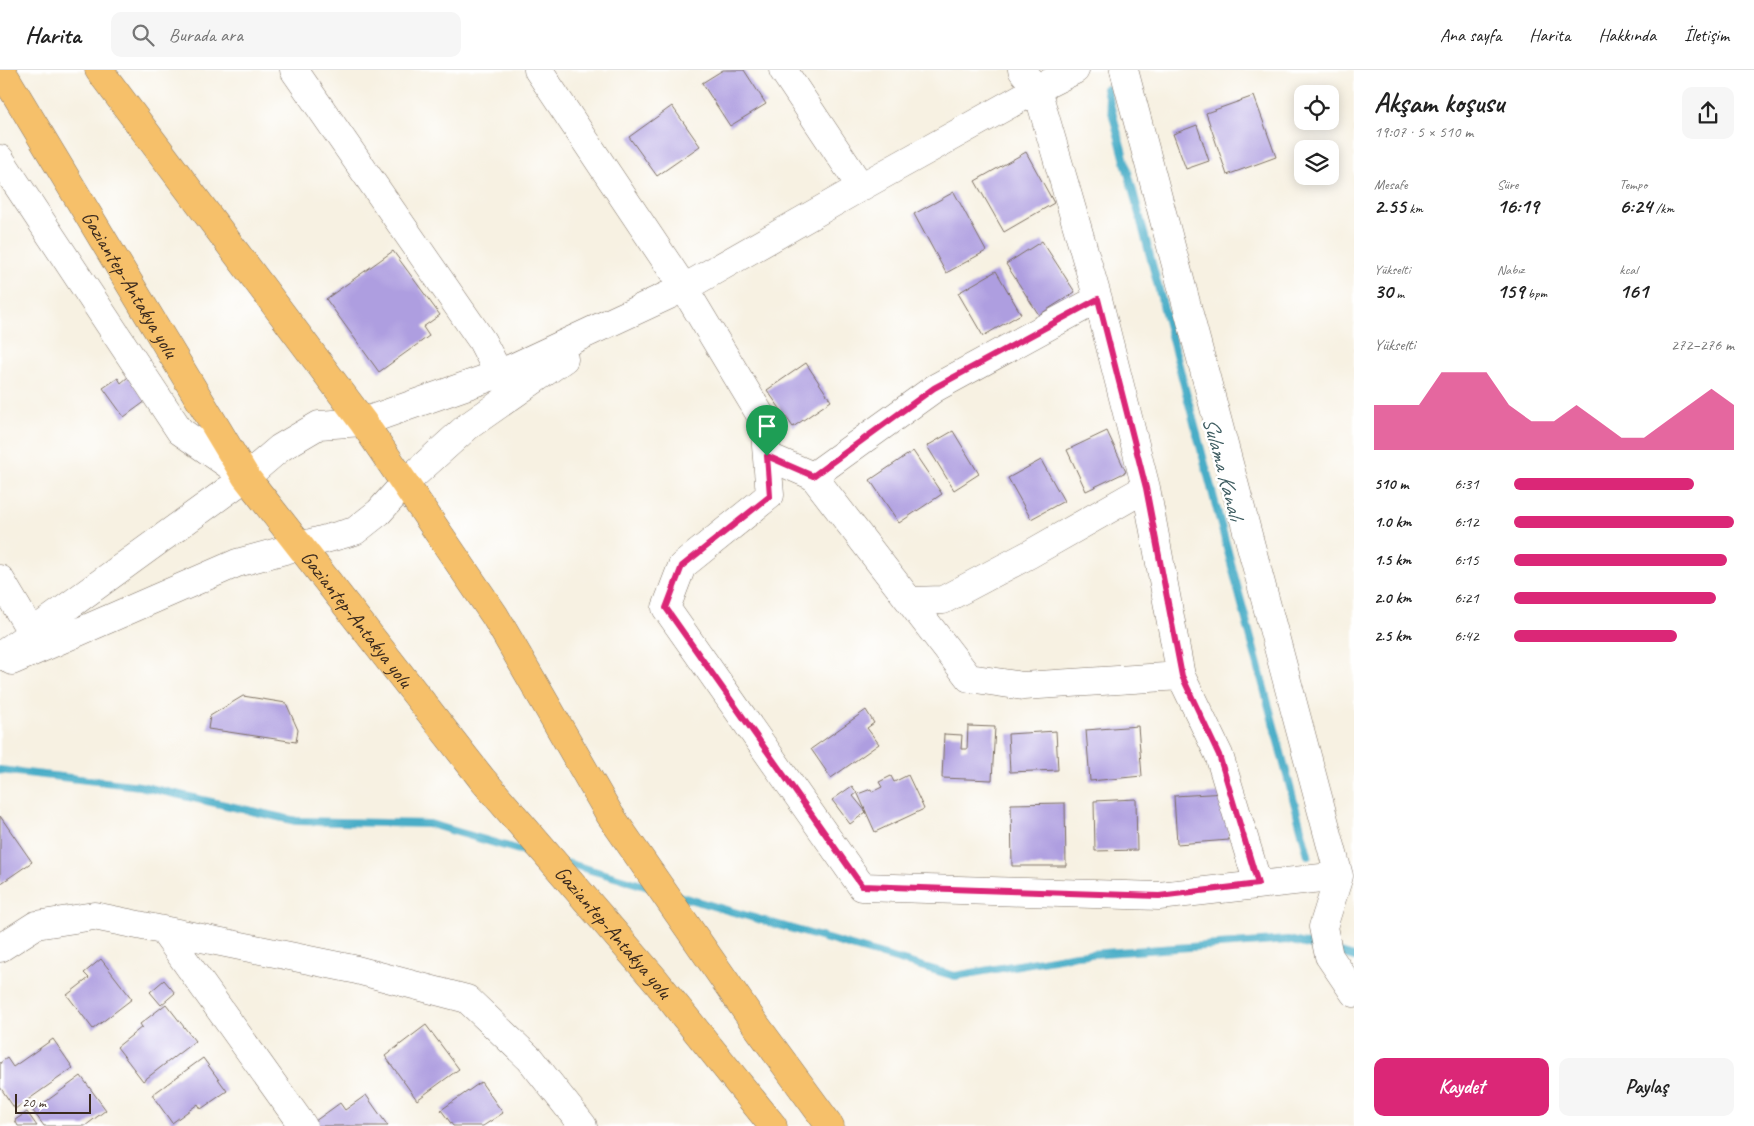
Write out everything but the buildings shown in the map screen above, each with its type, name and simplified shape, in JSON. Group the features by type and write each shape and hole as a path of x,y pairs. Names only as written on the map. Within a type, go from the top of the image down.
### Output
{"highway":[{"name":"Gaziantep-Antakya yolu","path":"1,70 246,477 482,779 656,981 773,1126"},
{"path":"99,70 363,422 495,616 610,815 753,1021 830,1126"}],"street":[{"path":"294,70 482,341 500,374"},
{"path":"538,70 684,288 764,421 770,496 682,566 666,608 862,886 1159,896 1339,876"},
{"path":"783,70 861,187"},
{"path":"803,70 861,187"},
{"path":"0,656 246,477 280,448 319,425 363,422 500,374 684,288 861,187 1030,80 1075,70"},
{"path":"1124,70 1339,876 1323,927 1329,956 1354,993"},
{"path":"1030,80 1098,299 1146,488 1182,676 1219,755 1258,884"},
{"path":"0,159 180,431 246,477"},
{"path":"813,476 934,388 1098,299"},
{"path":"0,666 237,563 355,532 379,512 405,483 467,427 528,383 638,309"},
{"path":"767,456 813,476 969,678 1023,686 1182,676"},
{"path":"910,601 944,600 1146,488"},
{"path":"0,580 32,633"},
{"path":"0,948 36,925 94,916 352,969 467,999 530,1058 583,1126"},
{"path":"163,930 303,1126"}],"waterway":[{"name":"Sulama Kanalı","path":"1106,89 1308,855"},
{"path":"0,770 140,786 296,821 430,824 536,855"},
{"path":"567,863 652,888"},
{"path":"675,895 955,976 1076,955 1288,940 1321,948"},
{"path":"1337,952 1354,957"}],"route":[{"path":"1098,299 1146,488 1182,676 1219,755 1258,884 1159,896 862,886 666,608 682,566 770,496 767,456 813,476 934,388 1098,299"}]}
